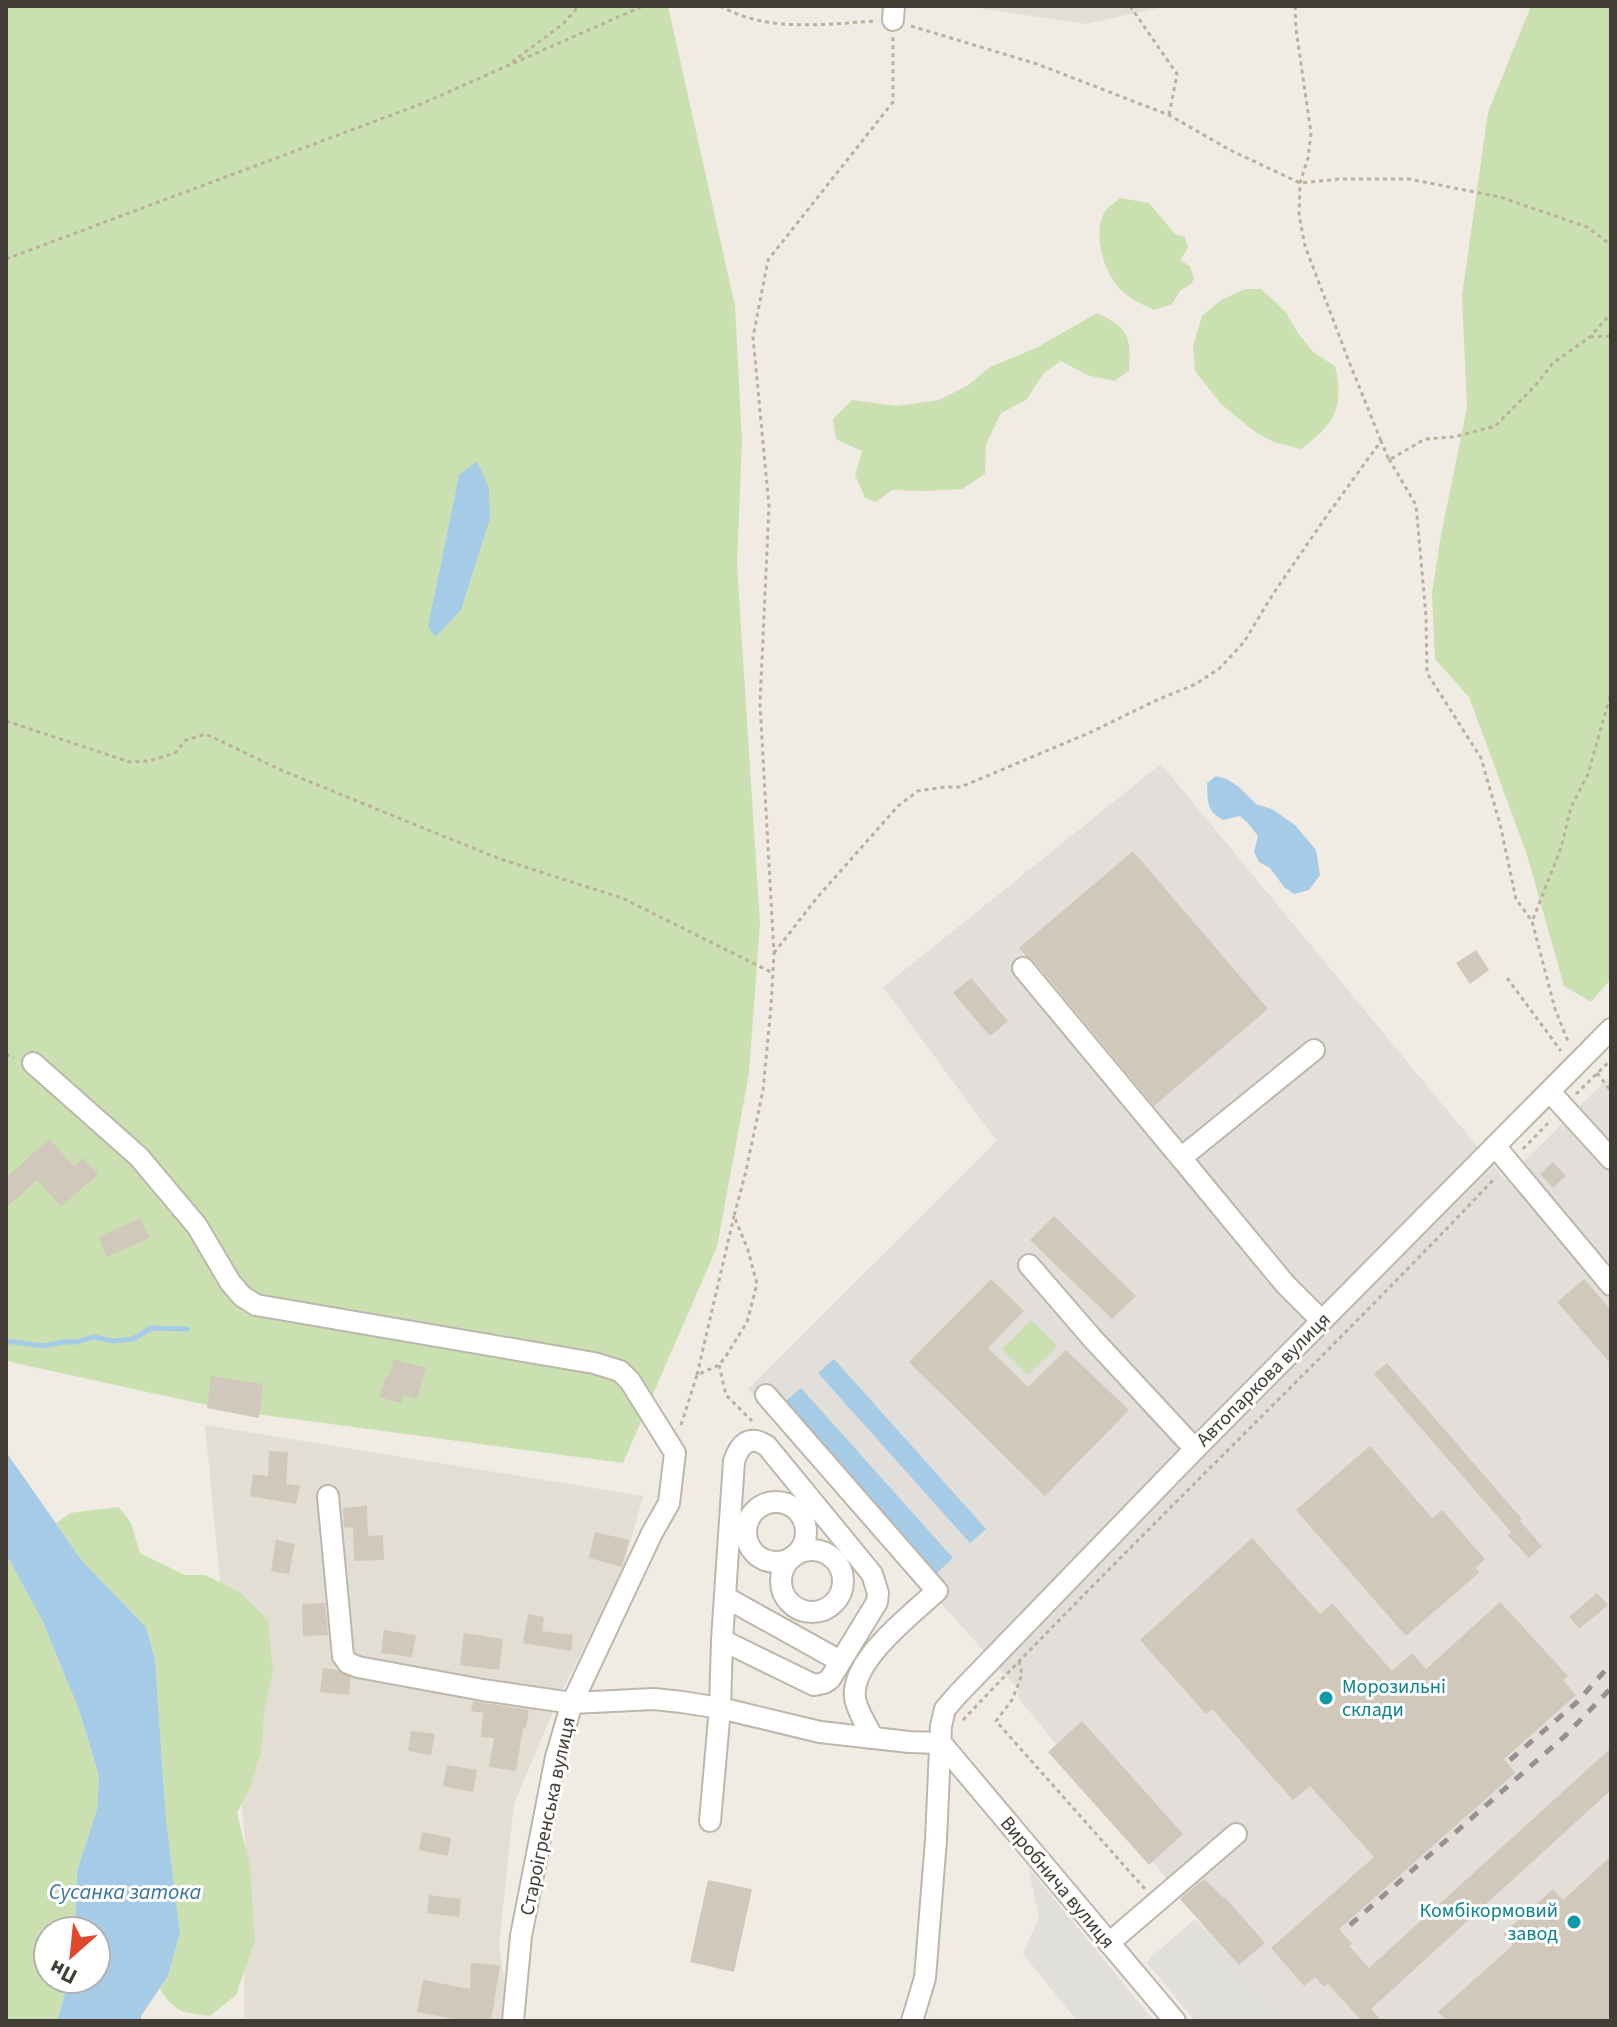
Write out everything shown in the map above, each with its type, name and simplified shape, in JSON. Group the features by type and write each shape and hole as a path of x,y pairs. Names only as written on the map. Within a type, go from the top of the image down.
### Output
{"street":[{"path":"1023,968 1285,1284 1321,1320"},
{"name":"Автопаркова вулиця","path":"912,2021 925,1978 941,1726 945,1709 1321,1320 1495,1146 1556,1099 1575,1064 1611,1029"},
{"path":"1181,1158 1314,1050"},
{"path":"33,1063 139,1157 197,1226 230,1282 242,1296 256,1305 594,1363 620,1371 630,1381 675,1453"},
{"path":"1556,1099 1611,1159"},
{"path":"1495,1146 1611,1285"},
{"path":"1029,1265 1195,1449"},
{"path":"766,1395 937,1591 874,1651 862,1668 855,1698 873,1738"},
{"path":"710,1821 720,1708 722,1640 734,1461 739,1448 752,1440 767,1446 872,1574 878,1593 877,1602 830,1679 824,1683 814,1685 722,1640"},
{"name":"Староігренська вулиця","path":"516,2020 524,1921 556,1757 572,1703 669,1503 675,1453"},
{"path":"328,1496 343,1656 348,1663 405,1676 572,1703 654,1699 720,1708 820,1732 941,1743"},
{"path":"809,1551 826,1554 839,1566 843,1583 831,1606 806,1612 785,1597 781,1580 787,1563 793,1557 809,1551"},
{"path":"725,1597 840,1661"},
{"path":"831,1606 859,1631"},
{"name":"Виробнича вулиця","path":"941,1743 1175,2021"},
{"path":"1109,1943 1236,1834"}],"path":[{"path":"507,66 563,24 579,6"},
{"path":"6,259 421,104 643,6"},
{"path":"720,6 737,15 788,26 893,13 1169,115 1230,150 1300,183 1340,179 1409,179 1500,197 1587,227 1611,245"},
{"path":"1130,6 1177,74 1169,115"},
{"path":"1295,6 1311,133 1308,158 1300,183 1299,215 1305,246 1389,460 1416,505 1426,616 1427,673 1481,758 1500,824 1516,899 1532,921 1555,1009 1575,1064"},
{"path":"675,1453 697,1375 763,1090 773,972 760,704 769,506 753,337 768,260 893,102 893,13"},
{"path":"1389,460 1425,439 1454,437 1495,426 1553,363 1590,337 1611,313"},
{"path":"1590,337 1611,336"},
{"path":"774,953 816,899 898,806 918,791 961,787 1196,684 1220,668 1244,642 1273,594 1381,441"},
{"path":"1532,921 1561,848 1571,807 1588,774 1611,693"},
{"path":"6,721 130,762 149,761 175,753 186,740 206,734 283,771 500,859 622,898 773,972"},
{"path":"1507,978 1575,1064"},
{"path":"941,1743 1509,1163 1556,1099 1597,1073 1611,1060"},
{"path":"1597,1073 1611,1091"},
{"path":"697,1375 719,1365 747,1322 757,1284 734,1216"},
{"path":"719,1365 726,1395 754,1424 760,1442"},
{"path":"1019,1661 1022,1675 1012,1700 996,1721 1157,1902"}],"shaded area":[{"path":"936,6 1167,6 1086,24 978,8"},
{"path":"1161,764 1505,1180 1611,1075 1611,2021 1275,2021 1176,1890 1020,1700 1018,1689 748,1389 997,1141 883,987"},
{"path":"205,1425 643,1496 622,1572 559,1697 514,1804 499,1945 510,2021 244,2021 245,1840"},
{"path":"1028,1867 1154,2021 1077,2021 1023,1954 1039,1917"},
{"path":"1195,1919 1287,2021 1195,2021 1147,1963"}],"green space":[{"path":"6,6 668,6 735,306 742,441 737,565 760,923 749,1073 717,1247 623,1463 234,1411 6,1361","holes":["459,476 490,519 461,610 434,596"]},
{"path":"1531,6 1611,6 1611,979 1591,1002 1564,986 1527,855 1469,697 1435,659 1432,593 1467,408 1462,296 1488,112"},
{"path":"1120,198 1149,203 1175,234 1185,237 1188,248 1180,260 1190,266 1194,279 1180,291 1172,304 1154,310 1126,294 1110,275 1102,253 1100,229 1106,210"},
{"path":"1245,289 1261,289 1285,311 1313,352 1335,366 1339,393 1334,414 1322,431 1301,449 1274,442 1255,432 1221,404 1195,371 1193,346 1202,316 1221,300"},
{"path":"1097,313 1116,323 1126,334 1129,371 1114,381 1087,375 1061,361 1044,373 1026,400 1001,413 986,444 985,474 962,489 892,490 876,502 865,498 855,475 862,451 836,439 833,419 852,400 897,406 939,400 967,386 990,367 1036,348"},
{"path":"1031,1320 1057,1346 1028,1375 1002,1349"},
{"path":"119,1507 131,1523 140,1553 185,1575 205,1575 238,1591 268,1620 273,1671 264,1712 262,1749 250,1788 237,1813 250,1866 255,1941 236,1995 210,2016 180,2010 160,1989 168,1976 180,1933 166,1819 155,1659 146,1627 83,1562 56,1523 70,1513"},
{"path":"6,1554 43,1622 79,1710 99,1776 97,1809 77,1871 76,1915 32,1915 32,1995 64,1995 57,2021 6,2021"}],"water":[{"path":"477,461 489,488 490,519 461,610 435,637 428,626 459,475"},
{"path":"1216,776 1227,779 1256,804 1272,809 1295,825 1316,850 1320,875 1309,890 1294,894 1284,887 1270,868 1259,862 1254,852 1258,836 1240,816 1223,820 1213,813 1207,783"},
{"path":"834,1359 986,1529 970,1543 818,1373"},
{"path":"801,1388 953,1558 937,1573 785,1402"},
{"name":"Сусанка затока","path":"6,1452 83,1562 146,1627 155,1659 166,1819 180,1933 168,1976 141,2016 141,2021 57,2021 64,1995 112,1995 112,1915 76,1915 77,1871 97,1809 99,1776 79,1710 43,1622 6,1554"}],"building":[{"path":"1133,851 1268,1009 1154,1106 1033,960 1019,948"},
{"path":"1476,950 1489,970 1470,984 1456,963"},
{"path":"971,978 1008,1021 990,1036 953,993"},
{"path":"49,1139 74,1166 83,1158 98,1174 61,1207 37,1180 6,1208 6,1178"},
{"path":"1553,1162 1566,1176 1553,1188 1540,1174"},
{"path":"1054,1216 1136,1296 1112,1319 1030,1240"},
{"path":"140,1218 150,1238 107,1257 98,1237"},
{"path":"991,1279 1024,1311 988,1348 1028,1387 1066,1350 1129,1410 1045,1496 909,1362"},
{"path":"1584,1279 1611,1310 1611,1364 1557,1302"},
{"path":"394,1359 426,1368 417,1399 404,1395 401,1403 379,1397"},
{"path":"1387,1363 1542,1546 1529,1558 1507,1535 1511,1532 1374,1374"},
{"path":"211,1376 263,1384 259,1418 207,1408"},
{"path":"1370,1446 1432,1518 1442,1510 1485,1559 1475,1568 1480,1572 1406,1636 1296,1510"},
{"path":"269,1451 288,1452 286,1484 300,1486 296,1504 250,1496 253,1474 268,1476"},
{"path":"367,1506 368,1536 383,1535 384,1560 354,1561 353,1527 344,1528 343,1508"},
{"path":"595,1532 629,1540 622,1567 589,1558"},
{"path":"1252,1538 1320,1614 1332,1603 1392,1671 1412,1653 1426,1669 1500,1602 1568,1676 1563,1680 1576,1695 1504,1759 1515,1773 1339,1929 1352,1944 1349,1946 1369,1968 1611,1748 1611,1790 1371,2009 1382,2021 1362,2021 1328,1984 1324,1987 1315,1977 1304,1986 1271,1948 1374,1857 1310,1786 1293,1800 1212,1709 1206,1714 1140,1640"},
{"path":"276,1540 295,1544 289,1574 271,1571"},
{"path":"1597,1593 1608,1605 1579,1629 1569,1617"},
{"path":"325,1603 328,1635 303,1636 302,1604"},
{"path":"528,1614 544,1617 542,1631 573,1635 571,1651 523,1643"},
{"path":"384,1630 416,1635 412,1657 381,1653"},
{"path":"464,1633 503,1639 499,1670 460,1665"},
{"path":"323,1668 337,1670 351,1678 349,1695 320,1692"},
{"path":"473,1701 529,1710 516,1771 489,1767 494,1738 481,1737 483,1713 471,1711"},
{"path":"1082,1721 1183,1834 1149,1865 1048,1752"},
{"path":"411,1731 435,1734 431,1755 408,1751"},
{"path":"447,1765 477,1770 473,1792 443,1786"},
{"path":"422,1832 451,1838 448,1856 419,1850"},
{"name":"Комбікормовий завод","path":"1611,1856 1611,2021 1447,2021 1438,2012 1513,1945 1503,1934 1553,1889 1563,1900"},
{"path":"1204,1879 1225,1897 1265,1943 1239,1965 1180,1899"},
{"path":"708,1880 752,1889 734,1972 690,1962"},
{"path":"429,1895 461,1899 459,1917 427,1913"},
{"path":"471,1963 500,1965 491,2021 464,2021 417,2012 423,1980 470,1989"}],"waterway":[{"path":"6,1341 43,1346 94,1337 113,1341 133,1339 151,1328 187,1329"}],"railway":[{"path":"1510,1760 1576,1703 1611,1664"},
{"path":"1350,1925 1566,1735 1611,1688"}],"place":[{"name":"Морозильні склади","path":"1326,1698"},
{"name":"Комбікормовий завод","path":"1574,1922"}]}
